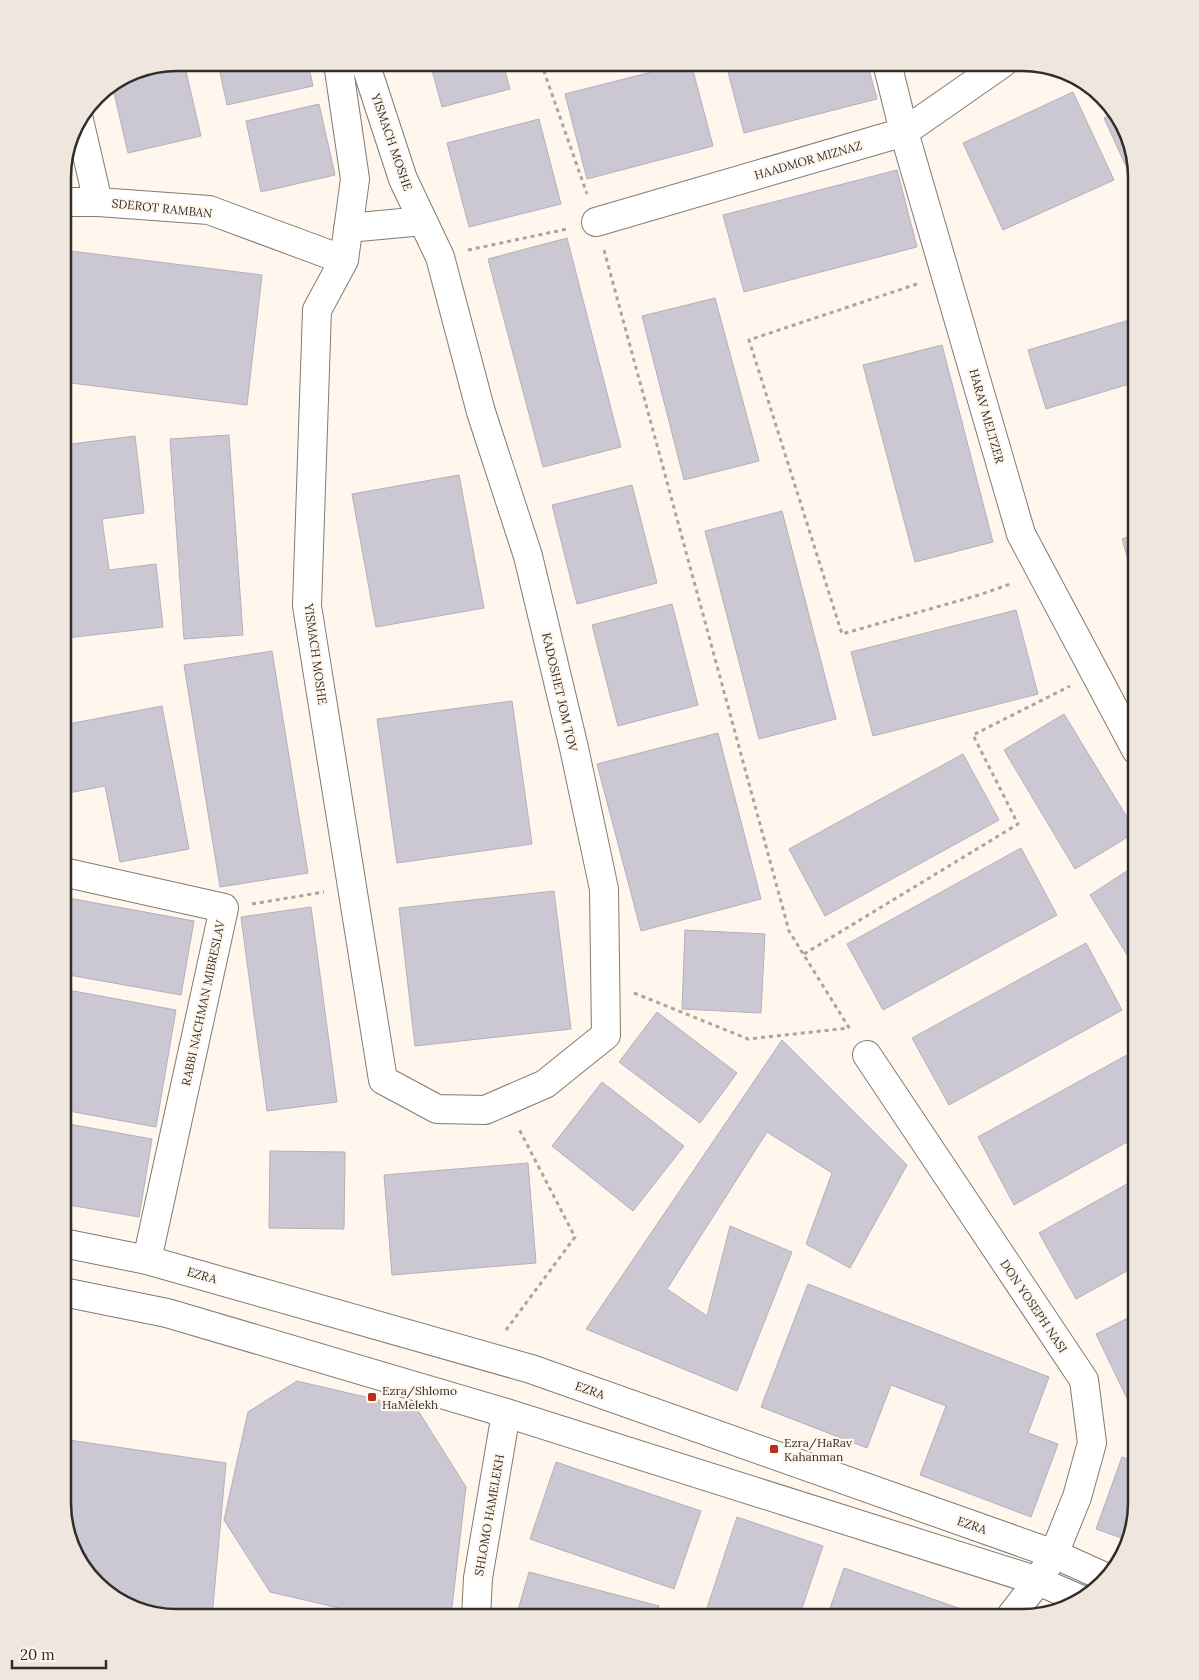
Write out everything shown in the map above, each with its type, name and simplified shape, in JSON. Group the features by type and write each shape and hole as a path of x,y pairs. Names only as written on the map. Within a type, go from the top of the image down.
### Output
{"street":[{"name":"YISMACH MOSHE","path":"339,71 355,179 344,260 317,310 307,606 382,1080 437,1110 495,1106"},
{"name":"YISMACH MOSHE","path":"368,71 403,179 423,221"},
{"name":"HARAV MELTZER","path":"889,71 904,132 1021,534 1128,735"},
{"name":"HAADMOR MIZNAZ","path":"596,222 904,132 992,71"},
{"path":"82,131 98,202"},
{"name":"SDEROT RAMBAN","path":"71,202 98,202 209,210 344,260"},
{"path":"348,228 423,221"},
{"name":"KADOSHET JOM TOV","path":"423,221 440,257 481,412 528,556 574,748 604,889 606,1035 546,1084 495,1106"},
{"name":"RABBI NACHMAN MIBRESLAV","path":"71,874 224,908 148,1260"},
{"name":"DON YOSEPH NASI","path":"867,1055 1084,1380 1092,1443 1077,1498 1054,1554 1038,1581 1017,1609"},
{"name":"EZRA","path":"71,1245 148,1260 531,1369 1054,1554 1100,1575"},
{"path":"71,1294 167,1313 506,1413 1038,1581 1073,1596"},
{"name":"SHLOMO HAMELEKH","path":"476,1609 478,1578 506,1413"}],"path":[{"path":"544,71 596,222 789,931 867,1055"},
{"path":"440,257 596,222"},
{"path":"946,274 749,340 842,634 979,595 1042,572"},
{"path":"804,954 1018,824 973,735 1096,673"},
{"path":"224,908 352,888"},
{"path":"606,982 748,1039 849,1028"},
{"path":"495,1106 575,1237 506,1329 496,1360"}],"building":[{"path":"186,71 201,136 128,153 114,92 136,79 156,73"},
{"path":"220,71 310,71 313,86 227,105"},
{"path":"432,71 505,71 510,89 442,107"},
{"path":"656,71 693,71 713,146 587,179 565,94"},
{"path":"869,71 877,99 744,133 728,72"},
{"path":"1073,92 1114,180 1003,230 963,143"},
{"path":"319,104 335,175 261,192 246,121"},
{"path":"1109,116 1120,136 1127,169 1104,118"},
{"path":"539,119 561,204 469,227 447,143"},
{"path":"897,170 917,247 744,292 723,215"},
{"path":"567,238 621,447 543,467 488,259"},
{"path":"71,251 262,275 247,405 71,383"},
{"path":"715,298 759,461 684,480 642,316"},
{"path":"1128,320 1128,384 1046,409 1028,350"},
{"path":"942,345 993,542 915,562 863,365"},
{"path":"229,435 243,635 184,639 170,439"},
{"path":"135,436 144,513 102,519 109,570 156,564 163,627 71,637 71,444"},
{"path":"459,475 484,608 376,627 352,494"},
{"path":"632,485 657,583 577,604 552,505"},
{"path":"782,511 836,719 759,739 705,531"},
{"path":"1128,537 1128,560 1122,539"},
{"path":"672,604 698,705 618,726 592,625"},
{"path":"1016,610 1038,694 873,736 851,652"},
{"path":"272,651 308,873 220,887 184,665"},
{"path":"512,701 532,844 397,863 377,719"},
{"path":"162,706 189,849 120,862 105,786 71,792 71,723"},
{"path":"1064,714 1128,819 1128,837 1075,869 1004,750"},
{"path":"718,733 761,899 641,931 597,764"},
{"path":"963,754 999,820 825,916 789,849"},
{"path":"1021,848 1057,915 883,1010 847,944"},
{"path":"1128,870 1128,956 1090,895"},
{"path":"554,891 571,1029 415,1046 399,908"},
{"path":"71,898 194,921 181,995 71,975"},
{"path":"311,907 337,1102 267,1111 241,917"},
{"path":"685,930 765,934 761,1013 682,1009"},
{"path":"1086,943 1122,1010 949,1105 912,1038"},
{"path":"71,990 176,1010 156,1127 71,1111"},
{"path":"657,1012 737,1073 700,1123 619,1062"},
{"path":"782,1040 907,1165 850,1268 806,1244 832,1173 767,1132 667,1289 707,1316 730,1226 792,1252 737,1391 586,1329"},
{"path":"1128,1054 1128,1141 1014,1205 978,1137"},
{"path":"602,1082 684,1146 633,1211 552,1146"},
{"path":"71,1124 152,1139 139,1217 71,1205"},
{"path":"270,1151 345,1152 344,1229 269,1228"},
{"path":"528,1163 536,1263 392,1275 384,1175"},
{"path":"1128,1183 1128,1270 1076,1299 1039,1233"},
{"path":"808,1284 1049,1377 1028,1433 1058,1444 1031,1517 920,1475 946,1406 891,1385 867,1448 761,1407"},
{"path":"1128,1318 1128,1400 1096,1334"},
{"path":"297,1381 417,1409 466,1487 452,1607 449,1609 343,1609 270,1592 224,1520 248,1412"},
{"path":"71,1440 226,1463 213,1609 170,1609 156,1607 124,1595 102,1578 85,1556 79,1544 72,1517"},
{"path":"1122,1457 1128,1459 1127,1517 1122,1538 1096,1529"},
{"path":"556,1462 701,1511 674,1589 530,1539"},
{"path":"737,1517 823,1546 802,1609 707,1609"},
{"path":"844,1568 961,1609 830,1609"},
{"path":"529,1572 659,1606 658,1609 518,1609"}],"place":[{"name":"Ezra/Shlomo HaMelekh","path":"372,1397"},
{"name":"Ezra/HaRav Kahanman","path":"774,1449"}]}
